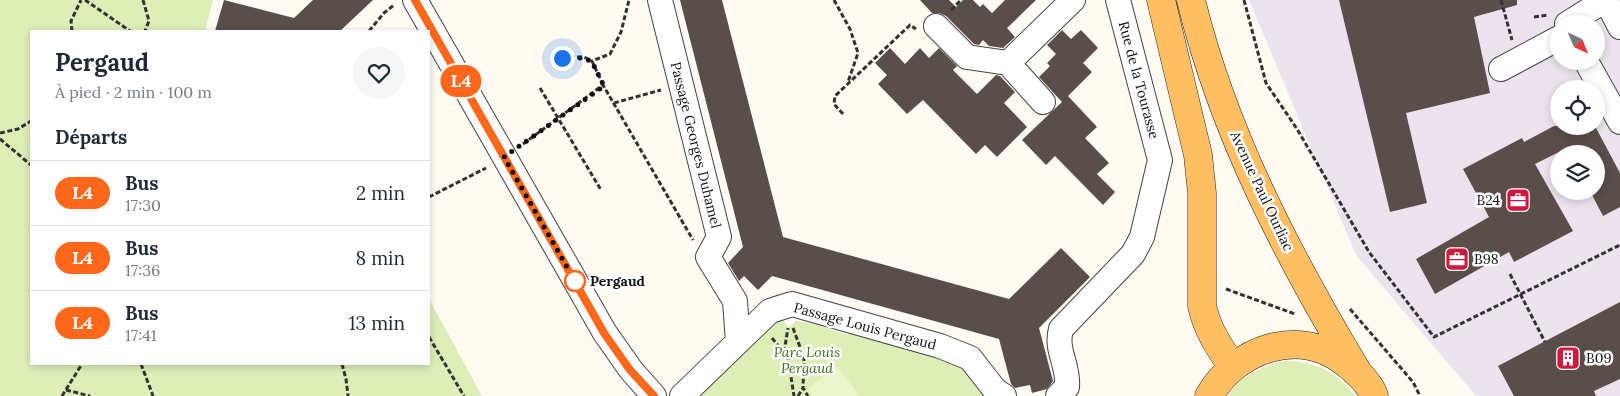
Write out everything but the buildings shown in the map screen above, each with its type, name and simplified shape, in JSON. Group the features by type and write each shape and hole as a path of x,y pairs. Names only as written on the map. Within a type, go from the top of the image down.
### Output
{"main road":[{"path":"1161,0 1198,155 1202,193 1202,306 1209,329 1232,366"},
{"name":"Avenue Paul Ourliac","path":"1191,0 1201,41 1239,144 1307,285 1357,371 1374,396"},
{"path":"1209,396 1217,382 1232,366 1250,355 1270,347 1290,345 1311,347 1328,352 1357,371"}],"street":[{"name":"Passage Georges Duhamel","path":"660,0 719,237 708,257"},
{"path":"1008,62 1073,0"},
{"name":"Rue de la Tourasse","path":"1058,396 1068,387 1068,373 1058,342 1061,329 1133,254 1142,237 1160,160 1118,0"},
{"path":"1582,15 1606,0 1620,27"},
{"path":"406,1 424,30"},
{"path":"936,26 968,57 1008,62 1043,102"},
{"path":"430,39 504,157 604,333 630,370 654,396"},
{"path":"1509,65 1550,43"},
{"path":"1591,70 1620,122"},
{"path":"708,257 735,301 738,342"},
{"name":"Passage Louis Pergaud","path":"682,396 770,311 788,312 792,304 940,346 970,358 996,390 1004,396"}],"path":[{"path":"72,30 71,21 81,0"},
{"path":"85,0 129,30"},
{"path":"143,0 148,21 145,30"},
{"path":"592,62 610,54 621,32 629,0"},
{"path":"834,0 850,28 858,53 847,85"},
{"path":"843,114 834,104 835,96 910,25 923,34 936,26 961,0"},
{"path":"1244,0 1266,84 1297,129 1369,252 1434,337 1620,244"},
{"path":"1501,0 1509,65"},
{"path":"370,30 384,13 406,1"},
{"path":"562,58 584,58 592,62 614,104 697,246 708,257"},
{"path":"614,104 681,84"},
{"path":"430,196 483,170 504,157 604,86"},
{"path":"540,88 601,190"},
{"path":"0,133 18,129 30,122"},
{"path":"0,139 30,164"},
{"path":"1510,274 1545,342"},
{"path":"1221,287 1300,316"},
{"path":"784,352 788,312"},
{"path":"788,312 804,358 802,388 798,396"},
{"path":"759,321 788,358 794,396"},
{"path":"430,339 464,396"},
{"path":"62,396 81,365"},
{"path":"141,365 153,396"},
{"path":"342,365 348,396"},
{"path":"802,388 808,396"},
{"path":"66,390 90,396"}],"shaded area":[{"path":"1249,0 1620,0 1620,396 1476,396 1356,255"}],"green space":[{"path":"0,0 213,0 205,30 30,30 30,365 430,365 430,301 482,396 0,396"},
{"name":"Parc Louis Pergaud","path":"782,317 788,328 796,321 811,323 848,335 852,325 961,358 989,396 697,396 773,319"},
{"path":"1285,361 1307,363 1333,374 1355,396 1228,396 1239,382 1253,372"},
{"path":"836,366 860,396 813,396 808,389"}],"bus line":[{"name":"L4","path":"415,0 604,333 630,370 654,396"}],"place":[{"name":"B24","path":"1518,200"},
{"name":"B98","path":"1457,259"},
{"name":"Pergaud","path":"575,281"},
{"name":"B09","path":"1568,358"}],"route":[{"path":"562,58 584,58 592,62 604,86 504,157 575,281"}]}
